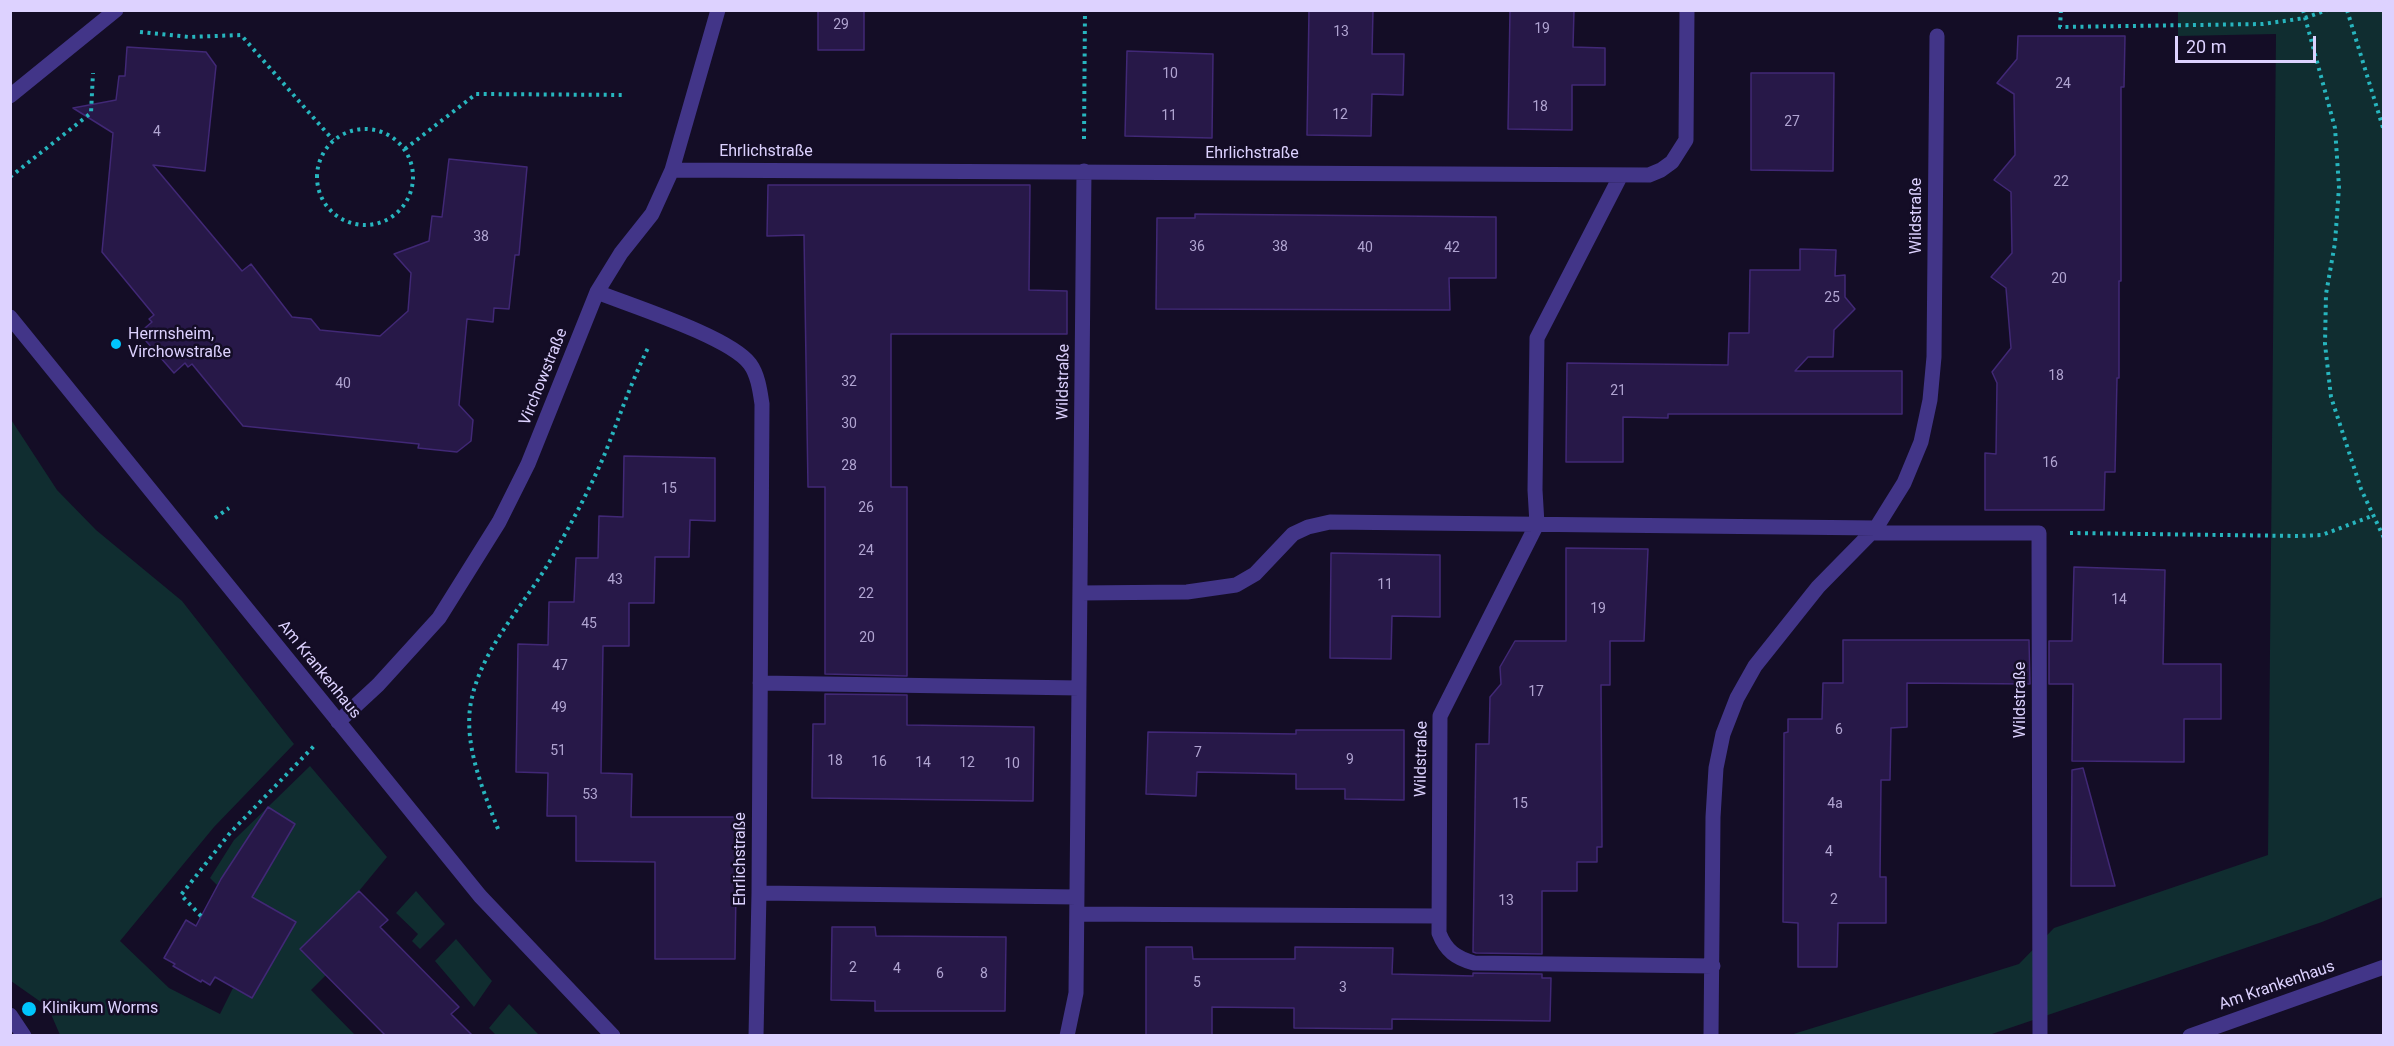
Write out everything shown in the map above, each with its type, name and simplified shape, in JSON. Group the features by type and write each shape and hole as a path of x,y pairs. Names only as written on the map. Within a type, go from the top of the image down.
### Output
{"street":[{"path":"95,27 96,10"},
{"path":"10,96 116,10"},
{"name":"Virchowstraße","path":"338,722 378,685 439,618 499,522 528,464 597,292 621,253 652,214 672,170 718,10"},
{"name":"Ehrlichstraße","path":"672,170 1649,175 1672,162 1686,140 1687,10"},
{"name":"Wildstraße","path":"1712,1035 1713,817 1716,768 1723,734 1737,698 1755,666 1818,587 1874,531 1904,483 1921,442 1930,400 1934,357 1936,36"},
{"name":"Wildstraße","path":"1067,1035 1076,993 1084,171"},
{"path":"1538,524 1535,490 1537,338 1621,175"},
{"name":"Ehrlichstraße","path":"597,292 716,339 736,351 750,365 759,384 762,404 756,1035"},
{"name":"Am Krankenhaus","path":"10,317 480,896 613,1035"},
{"path":"1080,593 1187,592 1236,585 1255,574 1293,534 1308,527 1330,522 2039,533"},
{"name":"Wildstraße","path":"1538,524 1440,716 1439,916 1440,933 1444,944 1451,954 1461,960 1474,963 1713,966"},
{"name":"Wildstraße","path":"2039,533 2040,1035"},
{"path":"760,683 1078,688"},
{"path":"759,893 1077,897"},
{"path":"1077,914 1439,916"},
{"name":"Am Krankenhaus","path":"2190,1035 2381,969"},
{"path":"10,1015 24,1035"}],"path":[{"path":"1084,171 1085,10"},
{"path":"2061,10 2060,27 2263,24 2305,18 2326,10"},
{"path":"2303,10 2334,128 2339,187 2335,243 2326,294 2325,344 2331,397 2361,489 2384,538"},
{"path":"2347,10 2384,132"},
{"path":"10,177 91,113 95,27 189,37 241,35 333,140"},
{"path":"405,148 476,94 626,95"},
{"path":"364,128 381,130 396,138 405,148 413,166 414,183 409,199 400,212 387,220 372,225 357,225 336,215 321,198 317,182 318,167 323,152 333,140 347,131 364,128"},
{"path":"498,829 480,783 469,730 471,703 480,669 555,553 605,452 630,385 663,318"},
{"path":"2039,533 2310,536 2322,535 2372,516"},
{"path":"201,916 181,895 230,833 338,722"}],"green space":[{"path":"2178,11 2383,11 2383,897 2322,922 1989,1035 1787,1036 2019,964 2054,928 2268,855 2276,34 2178,36"},
{"path":"10,418 57,490 96,530 182,601 294,744 214,827 120,941 169,988 220,1014 233,988 252,998 289,918 252,897 234,859 217,885 210,878 234,840 310,766 387,857 359,891 330,920 355,946 311,990 355,1035 60,1035 48,1007 11,981"},
{"path":"416,891 445,924 420,949 412,941 418,934 396,913"},
{"path":"456,939 492,981 474,1007 435,961"},
{"path":"509,1004 539,1035 496,1035 489,1028"}],"building":[{"path":"818,10 864,10 864,50 818,50"},
{"path":"1309,10 1373,10 1372,54 1404,54 1403,95 1372,94 1371,136 1307,135"},
{"path":"1510,10 1574,10 1573,47 1605,48 1605,85 1572,85 1572,130 1508,129"},
{"path":"2018,36 2125,36 2124,87 2121,87 2121,281 2119,281 2119,378 2117,378 2115,472 2105,472 2104,510 1985,510 1985,453 1996,454 1997,383 1992,372 2011,348 2006,288 1991,277 2012,253 2011,192 1994,180 2015,155 2014,94 1997,83 2017,59"},
{"path":"127,47 206,52 216,66 205,171 153,165 242,271 251,264 292,317 311,319 320,330 380,336 408,311 411,273 394,254 429,241 432,216 442,217 449,159 527,167 519,255 515,255 509,309 494,308 493,322 467,319 459,405 473,420 471,441 457,452 418,448 419,444 243,426 192,364 188,367 185,363 174,373 139,333 152,322 149,319 154,315 102,252 113,133 73,108 116,100 119,76 125,76"},
{"path":"1127,51 1213,54 1212,138 1125,136"},
{"path":"1751,73 1834,73 1833,171 1751,170"},
{"path":"768,185 1030,185 1029,290 1067,291 1067,334 891,334 891,487 907,487 907,676 825,674 825,487 808,487 804,235 767,236"},
{"path":"1195,214 1496,217 1496,278 1449,278 1450,310 1156,309 1157,218 1195,218"},
{"path":"1800,249 1836,250 1835,276 1845,275 1845,297 1855,309 1834,330 1833,357 1808,357 1795,371 1902,371 1902,414 1668,414 1668,418 1623,417 1623,462 1566,462 1567,363 1728,365 1729,333 1749,333 1750,270 1800,270"},
{"path":"624,456 715,458 715,521 690,520 689,557 655,557 654,603 629,603 629,646 603,646 601,773 632,774 631,817 737,817 735,959 655,959 655,862 576,861 576,816 547,816 548,773 516,772 518,644 548,645 549,602 574,602 576,558 598,558 599,516 623,517"},
{"path":"1566,548 1648,549 1644,641 1610,641 1610,685 1601,685 1602,847 1597,847 1597,862 1577,862 1577,891 1542,891 1542,954 1476,953 1473,952 1476,744 1489,744 1490,697 1501,684 1500,667 1515,641 1566,641"},
{"path":"1331,553 1440,555 1440,617 1392,616 1391,659 1330,658"},
{"path":"2074,567 2165,570 2163,664 2221,664 2221,719 2184,719 2184,762 2072,761 2073,684 2049,684 2049,641 2072,641"},
{"path":"1843,640 2029,640 2030,684 1907,683 1907,727 1891,728 1890,780 1881,780 1880,877 1886,877 1886,923 1838,923 1837,967 1798,967 1798,923 1783,922 1784,733 1788,732 1788,719 1822,719 1823,683 1843,683"},
{"path":"825,694 907,695 907,725 1034,727 1033,801 812,798 813,724 825,724"},
{"path":"1296,730 1404,730 1404,800 1345,799 1345,789 1296,789 1296,774 1197,772 1196,796 1146,794 1148,732 1296,734"},
{"path":"2083,768 2115,886 2071,886 2072,770"},
{"path":"268,807 295,824 252,897 296,922 252,998 215,977 210,985 202,980 201,982 173,966 175,964 164,958 186,920 196,926 221,879"},
{"path":"359,891 388,920 380,927 459,1007 451,1014 472,1035 385,1035 300,949"},
{"path":"832,927 875,927 876,936 1006,937 1005,1011 875,1011 875,1001 831,1000"},
{"path":"1146,947 1192,947 1193,959 1295,959 1295,947 1393,948 1392,974 1473,976 1473,973 1542,974 1542,978 1551,978 1550,1021 1392,1019 1392,1029 1294,1028 1294,1008 1212,1007 1212,1035 1146,1035"}],"place":[{"name":"Herrnsheim, Virchowstraße","path":"116,344"},
{"name":"Klinikum Worms","path":"29,1009"}]}
